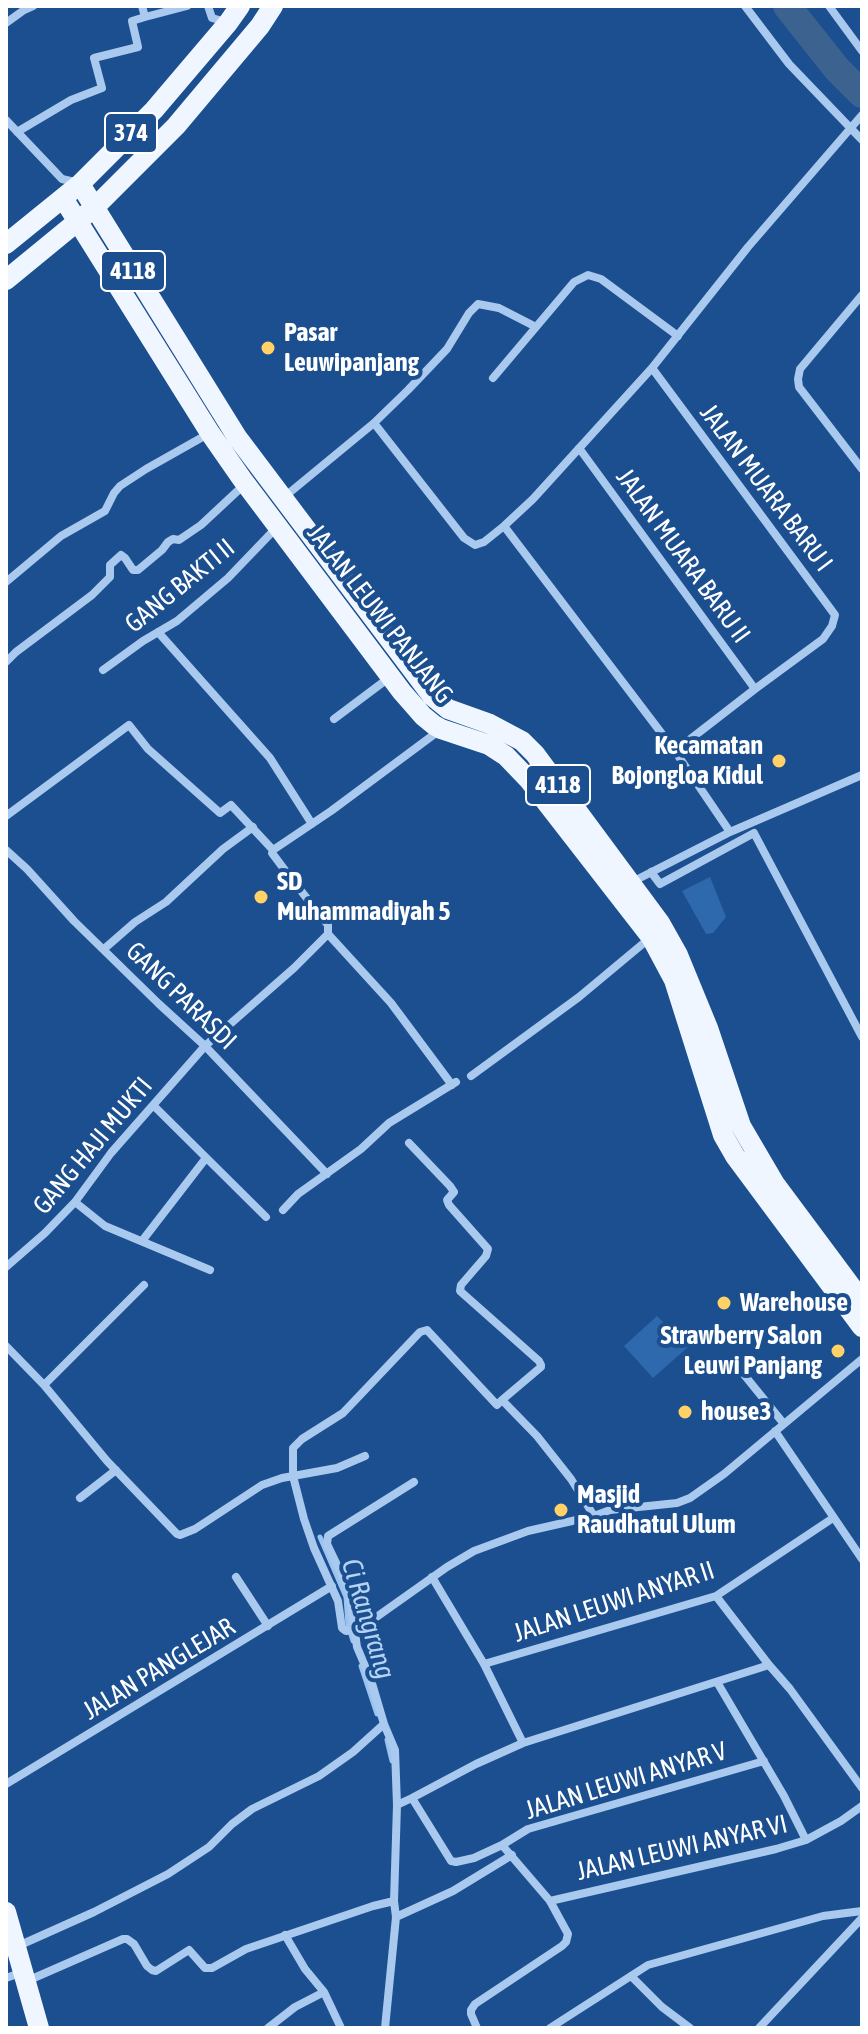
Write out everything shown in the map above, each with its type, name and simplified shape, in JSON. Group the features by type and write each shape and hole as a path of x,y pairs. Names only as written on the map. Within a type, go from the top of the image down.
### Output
{"main road":[{"name":"374","path":"6,280 79,222 176,126 260,26 273,6"},
{"name":"374","path":"6,244 154,110 234,14"},
{"name":"JALAN LEUWI PANJANG","path":"68,187 95,207 228,423 248,477 272,519 396,684 423,716 441,729 489,745 506,756 529,780 651,937 674,980 732,1130 862,1301"},
{"name":"JALAN LEUWI PANJANG","path":"68,187 79,222 210,433 248,477 283,498 432,696 448,709 490,724 522,741 535,754 660,923 678,955 708,1028 732,1130 735,1156 862,1327"},
{"path":"396,684 417,677"},
{"path":"6,1912 16,1947 18,1978 39,2028"}],"street":[{"path":"6,23 33,6"},
{"path":"142,6 145,17"},
{"path":"17,132 71,100 102,88 94,58 138,47 132,21 187,6"},
{"path":"208,6 212,18 234,14"},
{"path":"745,6 789,64 862,140"},
{"path":"829,6 862,51"},
{"path":"374,423 464,538 475,545 484,542 533,499 652,368 748,247 861,116"},
{"name":"JALAN LEUWI PANJANG","path":"6,120 68,187"},
{"path":"493,378 574,282 588,275 601,279 678,336"},
{"path":"862,296 800,369 798,379 799,387 862,469"},
{"name":"GANG BAKTI II","path":"103,670 177,621 228,578 272,519 283,498 374,423 447,349 478,304 499,308 536,327"},
{"name":"JALAN MUARA BARU I","path":"652,368 835,615 823,639 675,751"},
{"path":"6,582 61,536 105,511 117,489 210,433"},
{"name":"JALAN MUARA BARU II","path":"579,448 755,689"},
{"path":"6,662 92,595 110,577 110,565 121,555 133,570 138,570 168,542 179,540 201,525 248,477"},
{"path":"504,526 675,751 730,832"},
{"path":"158,632 270,758 312,824"},
{"path":"334,719 396,684"},
{"path":"8,814 129,725 148,749 220,813 231,805 253,827 328,925 328,934 391,1003 454,1084 389,1123 361,1149 298,1194 283,1210"},
{"path":"273,850 441,729"},
{"path":"631,883 730,832 862,775"},
{"path":"104,949 135,922 166,902 223,849 253,827"},
{"path":"651,872 660,884 754,833 862,1037"},
{"name":"GANG PARASDI","path":"6,850 74,921 205,1046 327,1174"},
{"name":"GANG HAJI MUKTI","path":"6,1267 75,1202 111,1153 205,1046 328,934"},
{"path":"471,1076 579,997 651,937"},
{"path":"153,1105 266,1217"},
{"path":"409,1143 450,1186 454,1192 447,1200 449,1205 488,1249 486,1256 461,1285 460,1291 539,1361 541,1367 497,1405 429,1331 424,1330 343,1413 293,1448 293,1476 304,1519 338,1601 342,1628 351,1630 368,1623 474,1551 528,1531 610,1510 677,1503 690,1498 724,1474 862,1359"},
{"path":"142,1241 206,1158"},
{"path":"75,1202 100,1223 210,1270"},
{"path":"44,1385 144,1285"},
{"path":"6,1346 44,1385 116,1470 180,1535 195,1529 262,1485 282,1478 337,1468 365,1456"},
{"path":"737,1366 784,1424"},
{"path":"502,1400 553,1455 594,1516"},
{"path":"775,1431 862,1559"},
{"path":"80,1498 116,1470"},
{"path":"385,2028 396,1917 395,1750 351,1630 349,1590 327,1544 328,1536 414,1482"},
{"name":"JALAN LEUWI ANYAR II","path":"484,1664 716,1596 833,1518"},
{"path":"236,1577 268,1626"},
{"path":"432,1577 484,1664 523,1743"},
{"name":"JALAN PANGLEJAR","path":"6,1784 332,1586"},
{"path":"716,1596 790,1689 862,1788"},
{"path":"397,1805 523,1743 769,1665"},
{"path":"717,1682 806,1840"},
{"path":"16,1947 168,1874 209,1847 252,1809 319,1776 353,1752 384,1724"},
{"name":"JALAN LEUWI ANYAR V","path":"412,1798 451,1861 456,1862 474,1858 528,1829 764,1761"},
{"name":"JALAN LEUWI ANYAR VI","path":"550,1901 806,1840 862,1806"},
{"path":"477,2028 471,2014 475,2004 566,1942 568,1934 550,1901 502,1845"},
{"path":"396,1917 453,1891 512,1855"},
{"path":"18,1978 123,1939 134,1944 149,1969 156,1971 189,1950 205,1968 212,1968 246,1949 394,1901"},
{"path":"550,2028 648,1965 823,1916 862,1911"},
{"path":"759,2028 862,1918"},
{"path":"285,1935 305,1969 324,1992 341,2028"},
{"path":"631,1976 662,2007 690,2028"},
{"path":"268,2028 295,2007 324,1992"}],"shaded area":[{"path":"710,877 726,917 713,933 706,934 682,891"},
{"path":"657,1316 688,1347 653,1378 624,1346"}],"waterway":[{"path":"787,6 837,69 862,94"},
{"name":"Ci Rangrang","path":"320,1537 346,1597 348,1625 353,1641"},
{"name":"Ci Rangrang","path":"361,1666 377,1714"},
{"name":"Ci Rangrang","path":"387,1740 392,1761"}],"place":[{"name":"Pasar Leuwipanjang","path":"268,348"},
{"name":"Kecamatan Bojongloa Kidul","path":"779,761"},
{"name":"SD Muhammadiyah 5","path":"261,897"},
{"name":"Warehouse","path":"724,1303"},
{"name":"Strawberry Salon Leuwi Panjang","path":"838,1351"},
{"name":"house3","path":"685,1412"},
{"name":"Masjid Raudhatul Ulum","path":"561,1510"}]}
